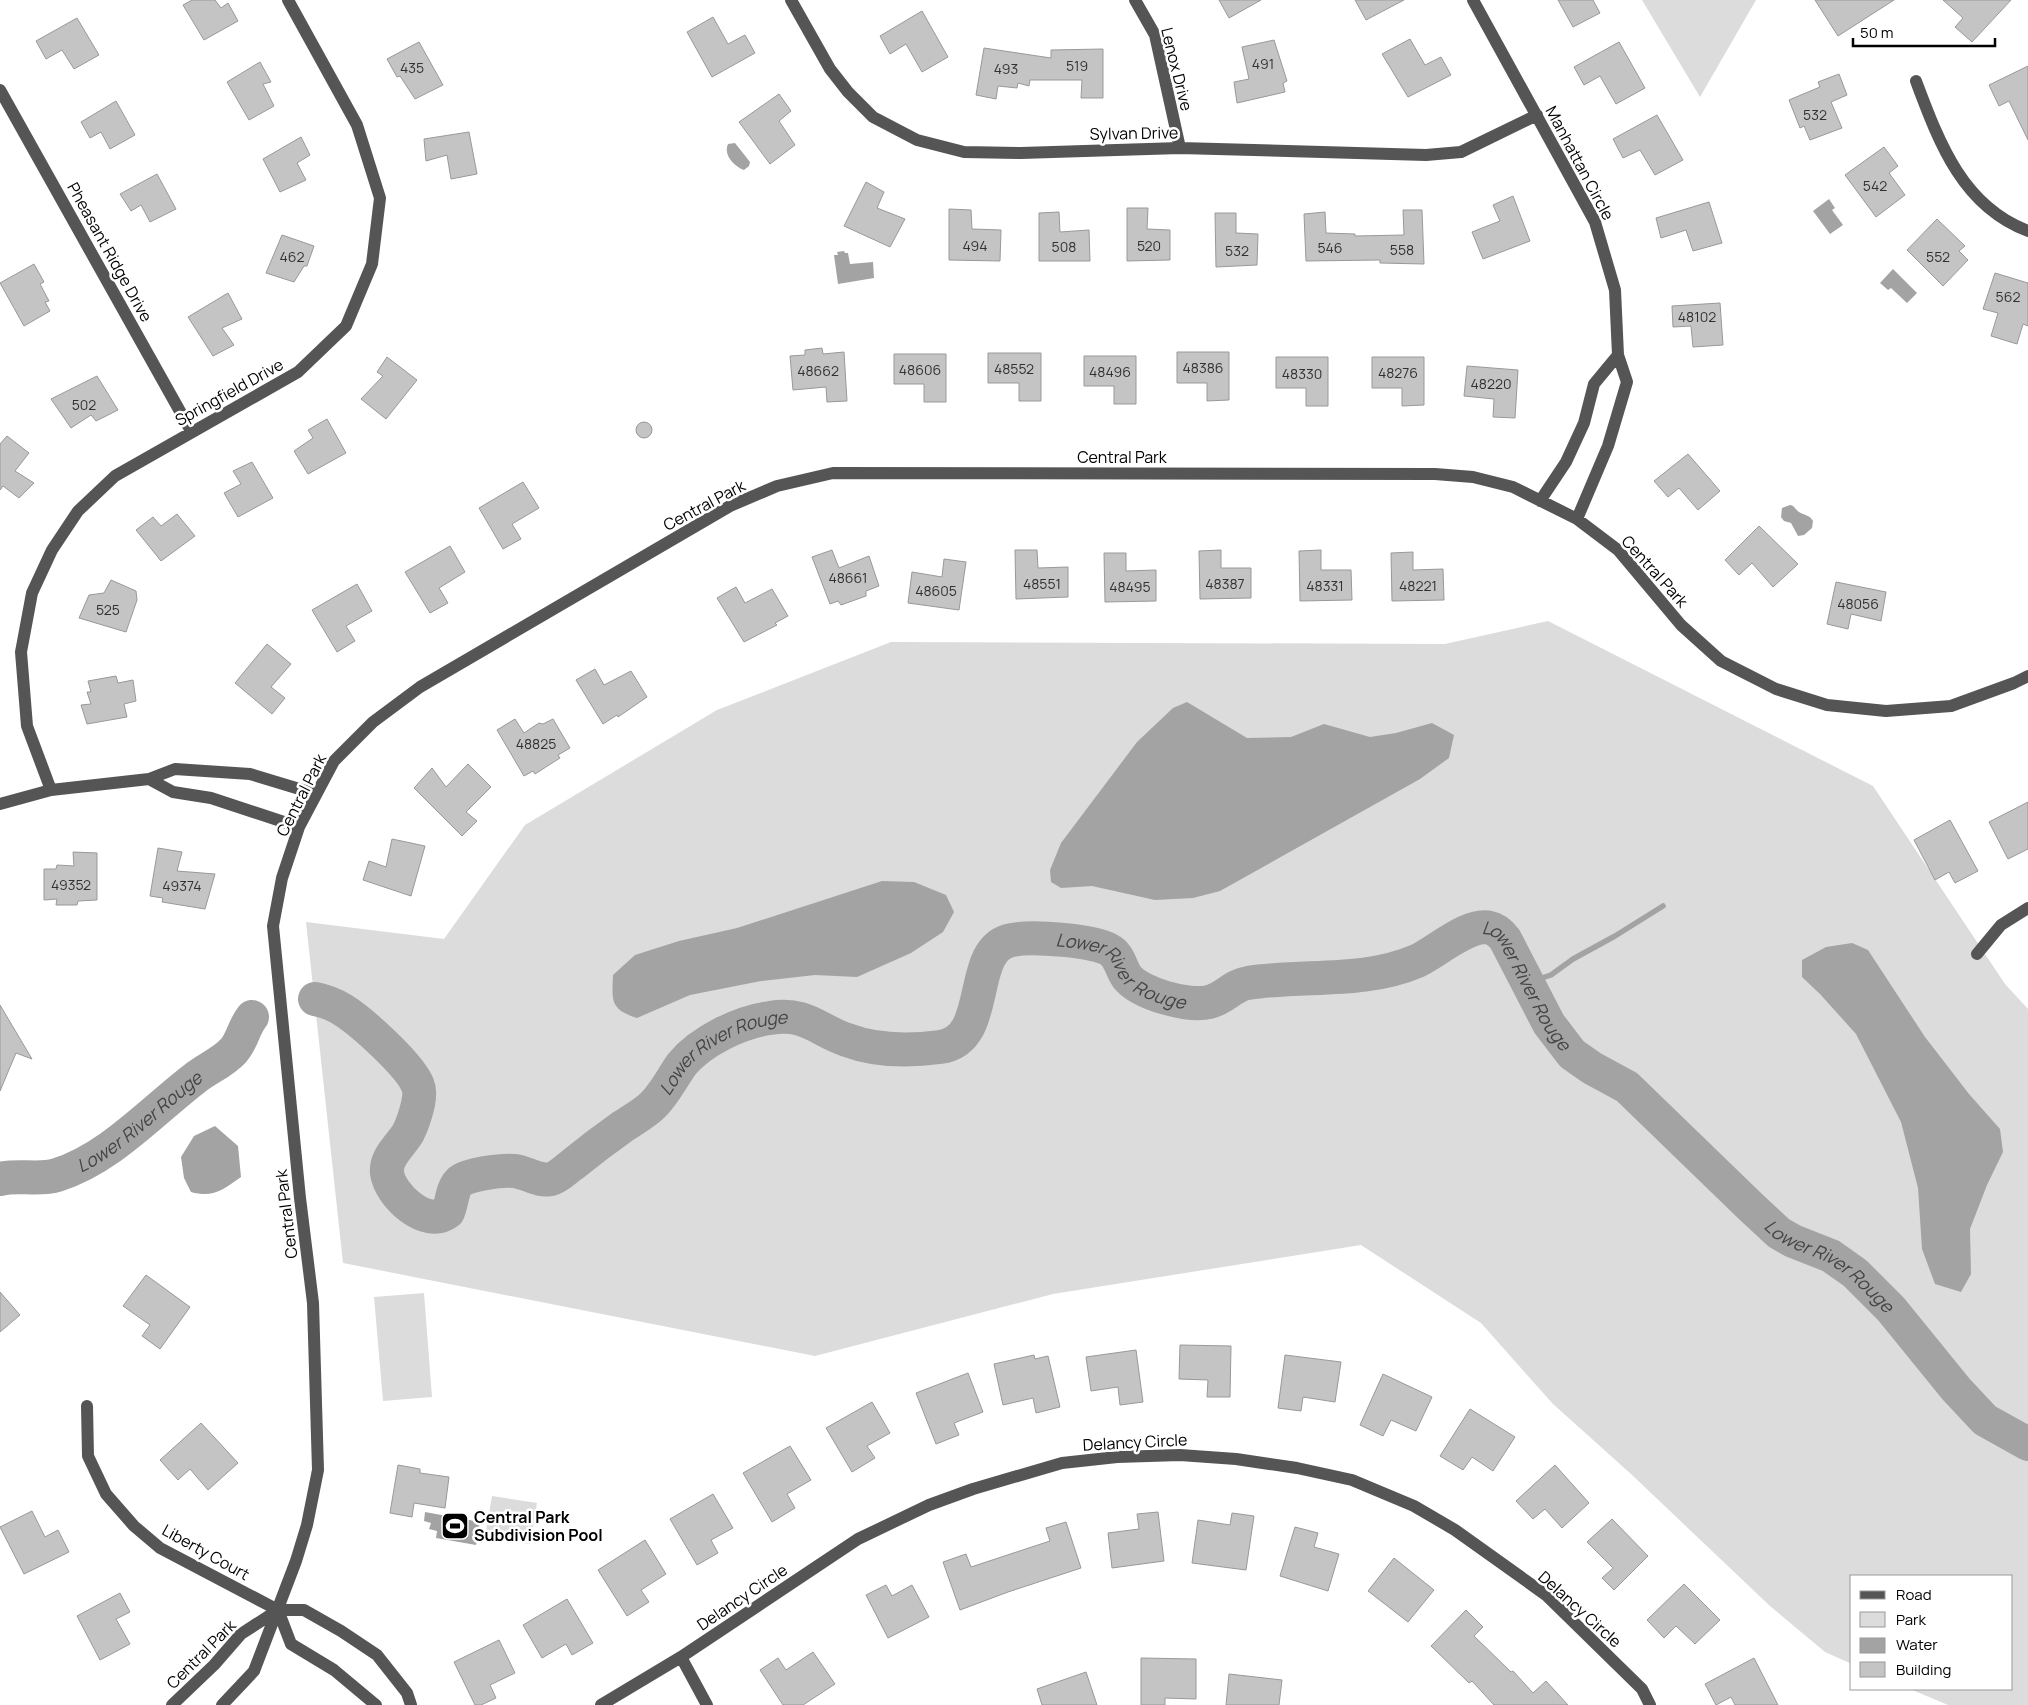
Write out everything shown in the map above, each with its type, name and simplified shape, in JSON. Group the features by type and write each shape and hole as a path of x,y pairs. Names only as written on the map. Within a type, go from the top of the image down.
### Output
{"street":[{"name":"Springfield Drive","path":"51,790 26,726 21,652 32,593 52,550 78,511 115,476 191,431 298,372 346,326 372,264 380,198 357,125 288,0"},
{"name":"Sylvan Drive","path":"791,0 830,69 848,92 874,117 916,140 964,152 1022,153 1180,148 1426,155 1461,152 1537,115"},
{"name":"Lenox Drive","path":"1135,0 1155,35 1180,148"},
{"name":"Manhattan Circle","path":"1473,0 1595,222 1615,290 1618,355 1627,382 1608,446 1577,520"},
{"path":"1916,80 1948,160 1963,181 1980,201 1998,216 2028,232"},
{"name":"Pheasant Ridge Drive","path":"0,90 191,431"},
{"path":"1540,501 1566,462 1584,423 1594,384 1618,355"},
{"name":"Central Park","path":"222,1705 254,1671 299,1552 318,1470 313,1302 300,1198 273,926 282,878 299,827 334,761 373,722 420,687 730,506 786,484 833,474 1436,474 1472,477 1513,487 1577,520 1618,550 1681,625 1721,661 1776,689 1826,705 1886,711 1951,706 2028,676"},
{"path":"0,804 51,790 149,779 175,769 250,774 316,794"},
{"path":"149,779 173,792 211,798 299,827"},
{"path":"1977,954 2001,925 2028,908"},
{"name":"Liberty Court","path":"87,1406 88,1456 106,1494 134,1526 160,1548 278,1610"},
{"name":"Delancy Circle","path":"601,1705 681,1657 858,1540 929,1505 973,1489 1062,1463 1117,1457 1180,1455 1236,1459 1297,1468 1352,1480 1414,1506 1455,1530 1546,1595 1642,1689 1650,1705"},
{"path":"376,1705 334,1670 291,1644 278,1610 304,1610 341,1631 377,1655 408,1692 411,1705"},
{"name":"Central Park","path":"172,1705 214,1666 241,1634 278,1610"},
{"path":"681,1657 707,1705"}],"green space":[{"path":"1642,0 1756,0 1700,97"},
{"path":"1548,621 1873,786 2005,984 2028,1009 2028,1705 1948,1705 1912,1690 2013,1690 2013,1575 1850,1575 1850,1663 1825,1652 1770,1606 1631,1474 1553,1404 1481,1323 1361,1245 1053,1294 815,1356 343,1263 306,922 444,939 525,825 717,710 891,642 1445,644"},
{"path":"424,1293 432,1397 383,1401 374,1297"},
{"path":"492,1496 537,1503 530,1544 485,1537"}],"water":[{"path":"735,143 750,162 749,166 744,170 733,163 728,156 728,144"},
{"path":"1829,199 1835,208 1832,210 1843,225 1830,234 1813,211"},
{"path":"844,251 848,253 850,264 873,262 874,278 838,284 834,255 838,255 837,252"},
{"path":"1893,269 1917,293 1907,303 1891,288 1888,290 1880,283"},
{"path":"1790,505 1810,517 1813,521 1812,528 1804,535 1798,536 1791,523 1784,521 1781,517 1782,508"},
{"path":"1187,702 1247,738 1291,737 1324,724 1370,737 1396,733 1432,723 1454,735 1449,758 1420,779 1220,891 1193,898 1155,900 1092,886 1061,888 1051,882 1050,870 1061,843 1137,742 1173,708"},
{"path":"882,881 914,882 946,895 954,912 943,932 911,953 857,977 815,975 761,981 690,995 637,1018 628,1015 614,1003 613,975 635,955 679,941 737,928"},
{"path":"1852,943 1868,950 1925,1037 1969,1094 2000,1129 2003,1152 1987,1185 1970,1229 1971,1274 1961,1292 1935,1284 1922,1249 1918,1188 1901,1122 1856,1034 1802,977 1802,960 1826,947"},
{"path":"215,1126 238,1146 241,1177 218,1192 199,1194 191,1192 184,1178 181,1157 194,1136"},
{"name":"Central Park Subdivision Pool","path":"425,1512 480,1522 476,1545 436,1538 437,1531 429,1529 431,1523 424,1521"}],"building":[{"path":"192,0 215,0 221,8 228,3 238,21 204,40 183,5"},
{"path":"1219,0 1261,0 1229,18"},
{"path":"1355,0 1404,0 1366,20"},
{"path":"1558,0 1593,0 1600,13 1573,27"},
{"path":"1815,0 1894,0 1838,36"},
{"path":"1943,0 2011,0 1972,42 1955,27 1963,18"},
{"path":"922,11 948,57 922,72 906,44 890,54 880,36"},
{"path":"713,17 728,44 745,35 755,53 712,77 687,32"},
{"path":"77,18 99,55 74,69 62,50 46,59 36,41"},
{"path":"1410,39 1425,65 1441,57 1451,75 1408,97 1382,54"},
{"path":"1274,40 1287,81 1283,83 1285,92 1237,103 1234,82 1249,79 1242,47"},
{"path":"419,42 443,85 415,99 400,76 397,77 387,59"},
{"path":"1619,42 1645,88 1616,104 1600,76 1584,85 1574,67"},
{"path":"984,48 1051,58 1051,50 1103,49 1103,98 1081,98 1082,80 1030,80 1029,86 1018,83 1017,88 998,86 996,99 976,95"},
{"path":"260,62 271,82 263,84 274,106 249,120 227,82"},
{"path":"2028,66 2028,140 2009,101 1999,106 1989,85"},
{"path":"1839,74 1847,95 1831,102 1842,128 1810,140 1804,126 1800,128 1789,100 1820,87 1818,82"},
{"path":"779,94 791,111 779,121 795,145 770,164 739,122"},
{"path":"116,101 135,135 110,149 101,132 90,138 81,122"},
{"path":"1657,115 1683,160 1655,175 1640,150 1623,158 1613,139"},
{"path":"469,132 477,174 451,179 447,155 426,161 424,139"},
{"path":"301,137 310,155 297,163 306,180 280,192 263,159"},
{"path":"1884,147 1898,166 1889,173 1905,195 1876,217 1845,175"},
{"path":"157,174 176,209 150,222 141,205 131,211 120,194"},
{"path":"866,182 884,192 877,208 905,219 890,247 844,226"},
{"path":"1513,196 1530,241 1483,259 1472,232 1500,221 1493,205"},
{"path":"1709,202 1722,243 1693,251 1686,230 1661,238 1656,218"},
{"path":"1127,208 1148,208 1147,229 1170,230 1170,260 1127,261"},
{"path":"949,209 971,210 972,229 1001,230 1000,261 949,260"},
{"path":"1403,210 1422,210 1424,264 1380,263 1380,260 1306,261 1304,214 1325,212 1326,233 1355,234 1355,236 1404,235"},
{"path":"1059,212 1060,232 1089,230 1090,261 1039,261 1039,213"},
{"path":"1215,213 1236,213 1236,233 1258,234 1257,265 1216,267"},
{"path":"1937,219 1965,246 1959,251 1968,260 1943,286 1907,250"},
{"path":"282,235 314,246 307,266 304,266 294,282 266,273"},
{"path":"34,264 44,282 40,284 49,301 45,302 50,311 24,326 0,283"},
{"path":"1995,273 2028,283 2028,326 2023,324 2017,344 1991,336 1998,313 1983,309"},
{"path":"228,293 242,319 222,328 234,345 213,356 188,317"},
{"path":"1720,303 1723,345 1693,347 1691,326 1673,327 1672,306"},
{"path":"822,348 823,354 844,352 847,401 827,402 826,387 793,390 790,356 805,355 805,350"},
{"path":"1177,352 1229,352 1229,400 1207,401 1207,383 1177,383"},
{"path":"988,353 1041,353 1041,401 1019,401 1019,383 988,383"},
{"path":"894,354 946,354 946,402 924,402 924,384 894,384"},
{"path":"1084,356 1136,356 1136,404 1114,404 1114,386 1084,386"},
{"path":"387,357 417,380 386,419 361,399 383,376 377,372"},
{"path":"1276,357 1328,357 1328,406 1306,406 1306,388 1276,388"},
{"path":"1372,357 1424,357 1424,405 1402,406 1402,388 1372,388"},
{"path":"1467,366 1518,370 1515,418 1493,417 1494,399 1464,396"},
{"path":"97,376 118,410 96,421 91,415 71,428 51,399"},
{"path":"327,419 346,453 308,474 294,451 313,438 308,430"},
{"path":"641,422 647,422 652,427 650,436 641,438 636,433 636,427"},
{"path":"7,436 29,453 15,471 34,483 19,498 3,486 0,490 0,444"},
{"path":"1688,454 1720,491 1698,510 1679,488 1668,497 1654,481"},
{"path":"252,462 273,498 238,517 224,493 241,484 233,471"},
{"path":"523,482 539,508 512,524 521,539 503,549 479,508"},
{"path":"177,514 195,536 161,561 136,530 153,517 161,526"},
{"path":"1759,526 1798,564 1773,587 1752,563 1739,575 1725,560"},
{"path":"450,546 465,572 439,588 448,603 430,613 405,572"},
{"path":"832,550 839,568 869,556 879,586 866,591 866,596 841,605 838,601 830,604 812,557"},
{"path":"1015,550 1037,550 1038,568 1068,567 1068,597 1016,599"},
{"path":"1221,550 1221,568 1251,568 1251,598 1200,599 1199,551"},
{"path":"1321,550 1321,570 1351,570 1352,600 1300,601 1299,551"},
{"path":"1413,552 1413,570 1443,569 1444,600 1392,601 1391,553"},
{"path":"1104,553 1126,553 1126,571 1156,570 1156,601 1105,602"},
{"path":"944,559 966,562 959,610 908,603 912,572 942,577"},
{"path":"111,580 136,591 137,600 126,632 79,618 89,595 104,593"},
{"path":"1836,582 1886,592 1881,621 1851,614 1848,629 1827,624"},
{"path":"357,584 372,611 346,626 355,641 337,652 312,610"},
{"path":"736,587 745,603 772,589 788,616 775,623 777,625 744,642 717,598"},
{"path":"267,644 291,664 271,687 285,698 272,714 235,683"},
{"path":"595,669 604,685 631,671 647,697 618,717 617,715 603,724 576,680"},
{"path":"116,676 118,683 133,680 136,701 124,704 127,717 87,724 81,705 91,704 87,692 91,692 88,681"},
{"path":"515,719 524,733 539,723 543,724 553,719 570,748 558,755 560,758 535,774 533,771 524,776 497,730"},
{"path":"468,764 491,787 466,812 477,821 462,836 414,788 432,768 446,787"},
{"path":"2028,802 2028,849 2008,859 1989,822"},
{"path":"1950,820 1978,871 1955,883 1949,872 1935,880 1914,840"},
{"path":"392,839 425,846 411,896 363,880 369,861 386,867"},
{"path":"158,848 182,852 177,871 215,874 205,909 162,902 163,898 150,896"},
{"path":"73,852 97,853 97,900 78,901 77,905 56,905 57,899 44,900 44,869 56,869 57,865 74,866"},
{"path":"0,1005 32,1059 16,1053 0,1091"},
{"path":"146,1275 190,1307 160,1349 142,1336 150,1325 123,1306"},
{"path":"0,1292 20,1315 0,1332"},
{"path":"1180,1345 1231,1346 1230,1397 1207,1397 1208,1380 1179,1379"},
{"path":"1136,1350 1143,1402 1120,1405 1118,1387 1091,1391 1086,1357"},
{"path":"1034,1355 1035,1359 1048,1356 1060,1407 1036,1413 1033,1398 1003,1405 994,1364"},
{"path":"1285,1355 1341,1362 1335,1402 1303,1397 1301,1411 1278,1408"},
{"path":"968,1373 983,1412 954,1423 959,1435 936,1444 916,1393"},
{"path":"1383,1374 1432,1397 1416,1431 1391,1420 1383,1436 1360,1425"},
{"path":"872,1402 890,1433 867,1446 875,1458 852,1472 826,1428"},
{"path":"1470,1409 1515,1437 1493,1471 1472,1457 1463,1470 1440,1456"},
{"path":"201,1423 238,1463 208,1490 190,1469 178,1480 160,1460"},
{"path":"790,1446 811,1480 787,1494 795,1508 772,1522 743,1473"},
{"path":"398,1465 420,1469 420,1473 449,1477 445,1508 414,1503 412,1517 390,1513"},
{"path":"1555,1465 1589,1503 1562,1528 1545,1509 1533,1519 1516,1501"},
{"path":"713,1494 733,1528 711,1540 718,1553 697,1565 670,1519"},
{"path":"32,1511 45,1537 58,1530 69,1552 24,1574 0,1527"},
{"path":"1158,1512 1164,1561 1112,1568 1108,1533 1139,1529 1137,1514"},
{"path":"1232,1513 1254,1516 1246,1570 1192,1563 1198,1520 1230,1525"},
{"path":"1612,1519 1648,1556 1614,1590 1602,1578 1613,1568 1587,1542"},
{"path":"1066,1522 1081,1568 960,1610 943,1562 966,1554 971,1567 1050,1541 1046,1528"},
{"path":"1295,1527 1318,1533 1314,1547 1339,1554 1328,1591 1280,1576"},
{"path":"645,1540 666,1574 641,1590 649,1602 627,1616 598,1570"},
{"path":"1394,1558 1434,1590 1408,1622 1368,1591"},
{"path":"1684,1584 1720,1620 1695,1644 1676,1626 1664,1638 1647,1620"},
{"path":"886,1585 892,1596 912,1585 929,1617 888,1638 866,1595"},
{"path":"120,1593 130,1612 116,1619 130,1644 100,1660 77,1616"},
{"path":"567,1599 593,1643 572,1655 566,1644 542,1658 523,1625"},
{"path":"1466,1610 1483,1627 1474,1636 1511,1672 1513,1671 1533,1693 1546,1681 1568,1705 1494,1705 1472,1681 1469,1683 1431,1646"},
{"path":"499,1640 515,1673 490,1685 496,1698 481,1705 475,1705 454,1662"},
{"path":"813,1652 835,1684 803,1705 783,1705 760,1670 778,1658 786,1670"},
{"path":"1141,1658 1196,1659 1196,1699 1165,1698 1165,1705 1141,1705"},
{"path":"1754,1658 1778,1705 1735,1705 1731,1697 1716,1705 1705,1684"},
{"path":"1086,1672 1097,1705 1042,1705 1037,1689"},
{"path":"1229,1674 1282,1680 1279,1705 1226,1705"}],"waterway":[{"path":"1527,983 1551,975 1573,959 1663,906"},
{"name":"Lower River Rouge","path":"315,999 340,1008 362,1024 396,1056 414,1077 419,1090 416,1111 408,1133 388,1162 387,1173 395,1191 410,1207 420,1213 439,1216 448,1212 453,1192 459,1182 469,1177 485,1173 509,1171 546,1180 557,1177 609,1136 649,1108 661,1096 682,1064 690,1056 710,1040 734,1028 758,1020 783,1017 803,1020 858,1044 881,1048 917,1049 940,1047 957,1041 967,1028 974,1012 989,959 998,947 1012,940 1033,938 1063,940 1104,947 1116,956 1127,977 1142,989 1165,998 1200,1003 1219,998 1238,986 1248,983 1269,980 1355,976 1397,968 1417,961 1472,929 1482,927 1492,929 1505,939 1549,1024 1572,1054 1592,1068 1627,1087 1779,1233 1793,1241 1831,1256 1855,1273 1891,1309 1956,1389 1985,1420 2028,1444"},
{"name":"Lower River Rouge","path":"0,1179 50,1177 76,1168 94,1158 129,1133 194,1079 230,1054 237,1046 252,1017"}],"place":[{"name":"Central Park Subdivision Pool","path":"455,1526"}]}
